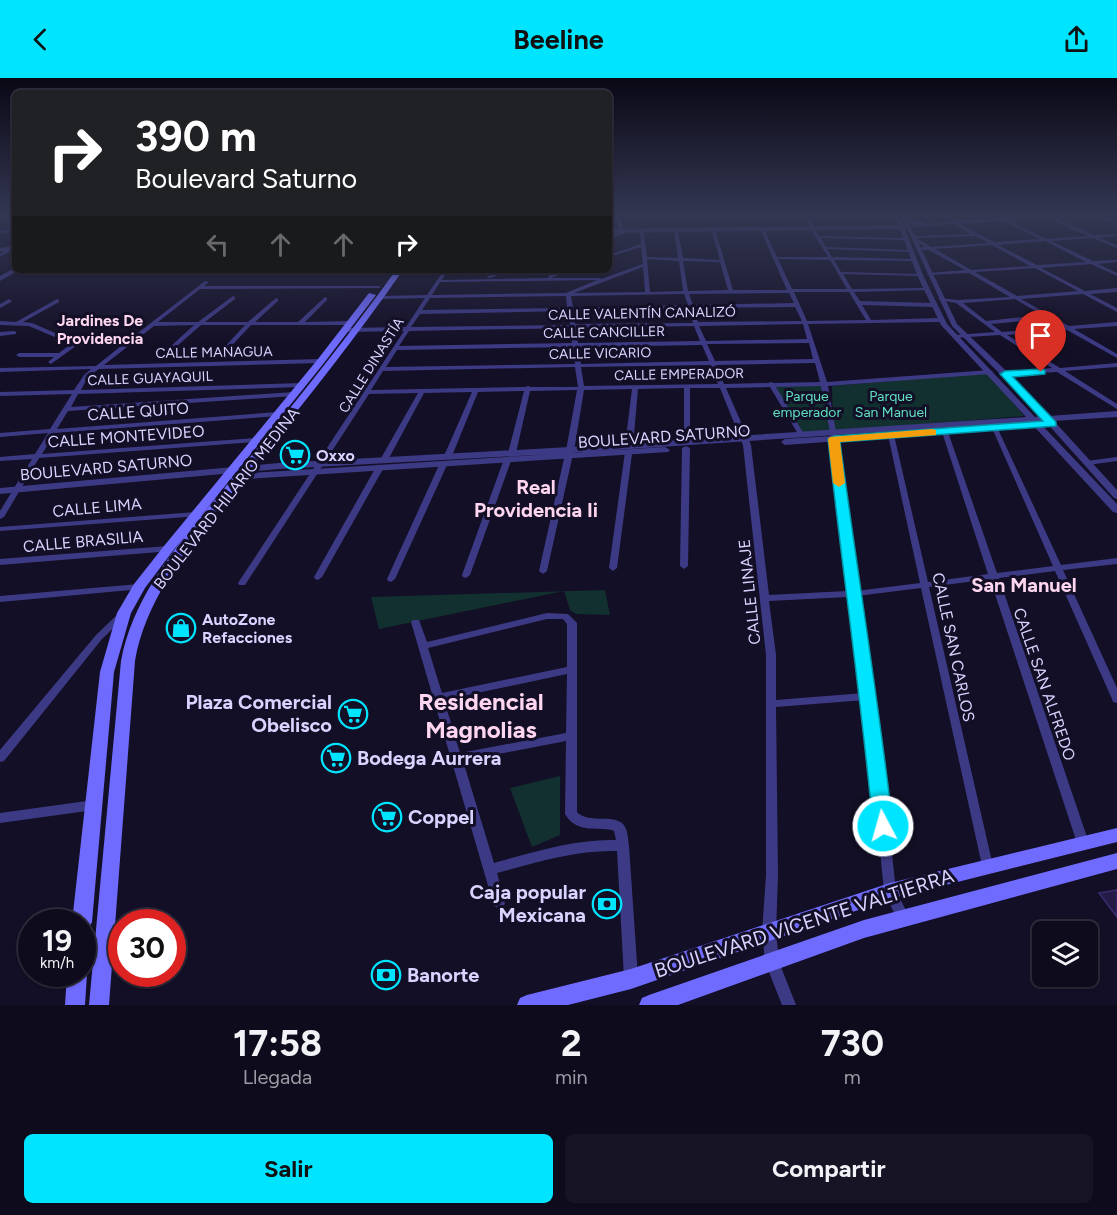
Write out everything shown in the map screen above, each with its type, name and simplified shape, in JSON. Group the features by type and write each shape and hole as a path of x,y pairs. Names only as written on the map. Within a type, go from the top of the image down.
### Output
{"main road":[{"name":"BOULEVARD HILARIO MEDINA","path":"379,292 390,273"},
{"name":"BOULEVARD HILARIO MEDINA","path":"83,909 108,666 124,613 139,587 196,514 397,273"},
{"name":"BOULEVARD HILARIO MEDINA","path":"99,1005 131,644 140,617 164,574 255,440 351,328"},
{"name":"BOULEVARD VICENTE VALTIERRA","path":"527,1005 631,979 890,891 1117,834"},
{"name":"BOULEVARD VICENTE VALTIERRA","path":"649,1005 864,929 1117,861"},
{"path":"75,1005 76,987"}],"street":[{"path":"644,258 648,292"},
{"path":"778,258 805,322 824,384 833,435 852,594 870,696 890,891 903,918"},
{"path":"832,258 870,322"},
{"path":"843,258 914,260 940,320 990,372 1088,463 1116,494"},
{"path":"923,258 954,325 1005,374 1117,510"},
{"path":"950,258 1117,356"},
{"path":"1019,258 1117,310"},
{"path":"1084,258 1117,275"},
{"path":"568,293 644,262 682,259 721,261 731,291"},
{"name":"CALLE LINAJE","path":"682,259 687,292 696,324 746,441 771,655 772,875 769,932 772,962 789,1005"},
{"path":"929,274 1117,261"},
{"path":"253,273 336,273"},
{"name":"CALLE DINASTÍA","path":"242,583 445,273"},
{"path":"480,280 501,273"},
{"path":"544,279 561,273"},
{"path":"841,273 920,275"},
{"path":"440,280 604,279"},
{"path":"0,517 75,392 95,367 207,282"},
{"path":"198,288 379,292 429,296 927,289"},
{"path":"941,299 958,302 1117,290"},
{"path":"543,571 581,388 568,293"},
{"path":"161,358 200,323 233,298"},
{"path":"300,323 325,299"},
{"path":"221,354 250,323 276,300"},
{"path":"0,306 9,301"},
{"path":"18,323 57,301"},
{"path":"958,302 1002,334 1117,407"},
{"path":"859,303 934,305"},
{"path":"420,312 797,305"},
{"path":"985,322 1023,319"},
{"name":"CALLE VALENTÍN CANALIZÓ","path":"153,324 300,323 351,328 407,329 940,320"},
{"path":"0,323 34,325 75,344 125,344"},
{"path":"955,337 1117,324"},
{"path":"0,334 14,333"},
{"name":"CALLE CANCILLER","path":"396,348 811,341"},
{"path":"51,362 75,344"},
{"path":"19,356 60,355"},
{"name":"CALLE MANAGUA","path":"0,370 321,361"},
{"name":"CALLE VICARIO","path":"383,369 817,361"},
{"path":"1005,374 1117,365"},
{"name":"CALLE EMPERADOR","path":"369,392 824,384 990,372"},
{"path":"771,384 801,434"},
{"name":"CALLE GUAYAQUIL","path":"0,394 301,385"},
{"path":"684,566 687,386"},
{"path":"613,568 635,387"},
{"path":"466,575 510,457 528,388"},
{"path":"391,579 476,390"},
{"path":"318,577 422,391"},
{"path":"66,409 294,394"},
{"name":"CALLE QUITO","path":"0,435 278,414"},
{"name":"BOULEVARD SATURNO","path":"232,473 315,473 381,465 628,450 1117,414"},
{"name":"BOULEVARD SATURNO","path":"746,441 801,434 891,435 995,428 1043,421 1117,420"},
{"path":"995,428 1117,699"},
{"name":"CALLE SAN ALFREDO","path":"945,432 1083,843"},
{"name":"CALLE SAN CARLOS","path":"891,435 987,866"},
{"name":"CALLE MONTEVIDEO","path":"0,459 255,440"},
{"path":"1088,463 1117,459"},
{"name":"BOULEVARD SATURNO","path":"0,491 321,464 381,465"},
{"name":"CALLE LIMA","path":"0,529 196,514"},
{"name":"CALLE BRASILIA","path":"0,562 168,549"},
{"path":"764,598 852,594 1117,561"},
{"path":"0,599 139,587"},
{"path":"0,758 99,637 124,613"},
{"path":"423,646 559,615 568,618 572,623 571,814 574,819 588,824 617,825 621,832 631,979"},
{"path":"416,622 499,902"},
{"path":"438,698 571,670"},
{"path":"772,704 870,696"},
{"path":"456,758 571,736"},
{"path":"0,818 94,805"},
{"path":"490,870 574,847 597,844 623,846"}],"green space":[{"name":"Parque San Manuel","path":"988,373 1024,416 801,434 771,384 824,384 833,426 832,386"},
{"path":"605,590 610,615 576,614 570,610 564,591"},
{"path":"563,591 379,629 371,597"},
{"path":"560,776 560,835 532,847 510,788"}],"building":[{"path":"1117,890 1117,917 1099,893"}],"slow traffic":[{"path":"839,483 834,439 932,432"}],"place":[{"name":"Oxxo","path":"295,455"},
{"name":"AutoZone Refacciones","path":"181,628"},
{"name":"Plaza Comercial Obelisco","path":"353,714"},
{"name":"Bodega Aurrera","path":"336,758"},
{"name":"Coppel","path":"387,817"},
{"name":"Caja popular Mexicana","path":"607,904"},
{"name":"Banorte","path":"386,975"}],"district":[{"name":"Jardines De Providencia","path":"100,329"},
{"name":"Real Providencia Ii","path":"536,498"},
{"name":"San Manuel","path":"1024,585"},
{"name":"Residencial Magnolias","path":"481,716"}],"route":[{"path":"883,826 870,696 852,594 834,439 1052,424 1005,374 1041,372"}],"park label":[{"name":"Parque emperador","path":"807,404"}]}
